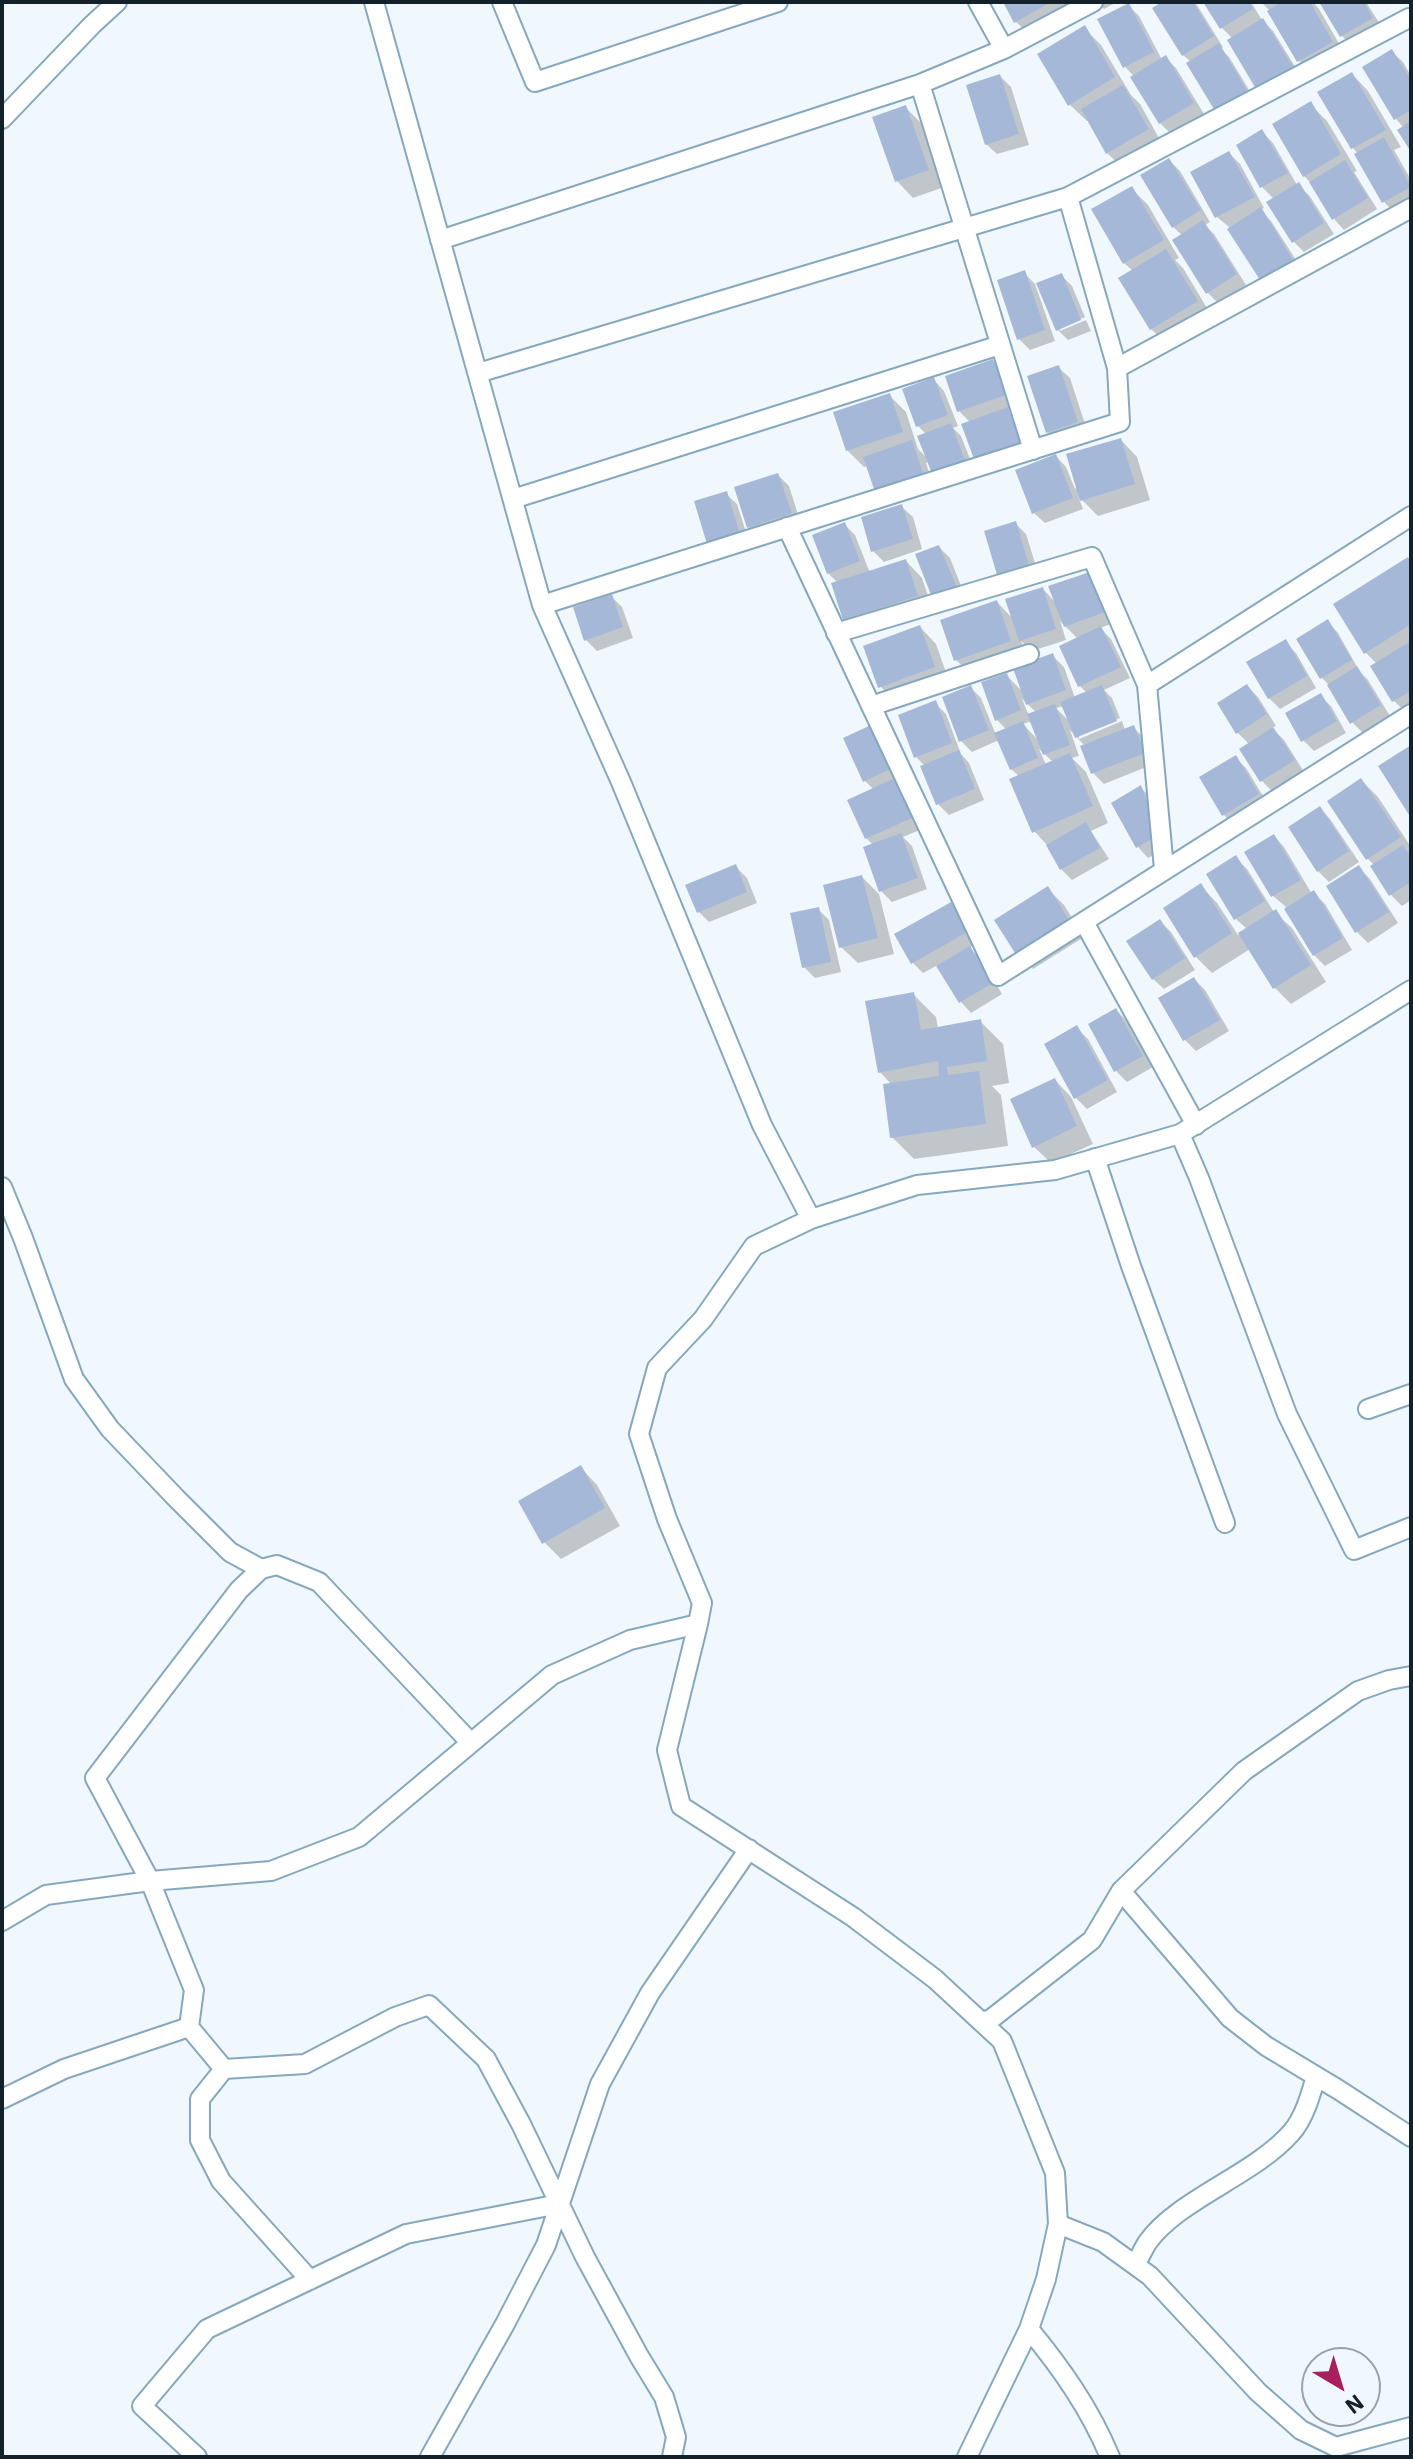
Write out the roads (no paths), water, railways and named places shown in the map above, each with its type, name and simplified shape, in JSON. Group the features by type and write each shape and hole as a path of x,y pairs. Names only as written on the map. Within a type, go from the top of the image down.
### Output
{"street":[{"path":"2,119 117,2"},
{"path":"374,2 542,605 621,782 762,1125 811,1219"},
{"path":"502,2 535,82 778,2"},
{"path":"978,2 1004,49"},
{"path":"440,240 920,84 1004,49 1093,2"},
{"path":"478,373 1068,197 1410,20 1399,2"},
{"path":"920,84 1033,450"},
{"path":"542,605 1120,422 1117,368 1068,197"},
{"path":"1117,368 1411,208"},
{"path":"513,499 1000,345"},
{"path":"1147,685 1411,516"},
{"path":"787,527 998,976 1411,714"},
{"path":"836,633 1092,557 1147,685 1164,869"},
{"path":"871,706 1029,654"},
{"path":"1084,922 1188,1129 1199,1178 1287,1414 1354,1550 1411,1527"},
{"path":"967,2457 1029,2329 1046,2279 1058,2224 1055,2173 1002,2041 935,1979 853,1917 681,1806 667,1750 702,1603 667,1519 639,1434 657,1368 703,1319 754,1246 811,1219 917,1185 1055,1170 1188,1129 1411,990"},
{"path":"1095,1158 1225,1523"},
{"path":"2,1187 74,1379 110,1429 176,1498 230,1552 261,1569"},
{"path":"1368,1409 1411,1394"},
{"path":"224,2069 189,2027 194,1990 150,1881 95,1778 239,1590 261,1569 277,1565 319,1582 471,1743"},
{"path":"2,1921 46,1895 150,1881 271,1871 359,1837 552,1675 630,1640 698,1624"},
{"path":"982,2022 991,2019 1092,1940 1121,1891 1244,1771 1358,1691 1411,1676"},
{"path":"430,2457 546,2245 600,2084 650,1993 749,1849"},
{"path":"1121,1891 1230,2018 1266,2046 1411,2137"},
{"path":"310,2280 221,2181 200,2140 200,2099 224,2069 305,2064 395,2017 429,2005 486,2059 521,2124 559,2204 664,2397 676,2437 672,2457"},
{"path":"2,2099 64,2069 189,2027"},
{"path":"1135,2265 1147,2243 1162,2227 1192,2204 1244,2173 1292,2132 1310,2097 1316,2076"},
{"path":"197,2457 142,2406 207,2329 406,2234 559,2204"},
{"path":"1058,2224 1103,2242 1150,2276 1258,2392 1301,2430 1336,2447 1411,2427"},
{"path":"1029,2329 1077,2392 1097,2426 1110,2457"}]}
